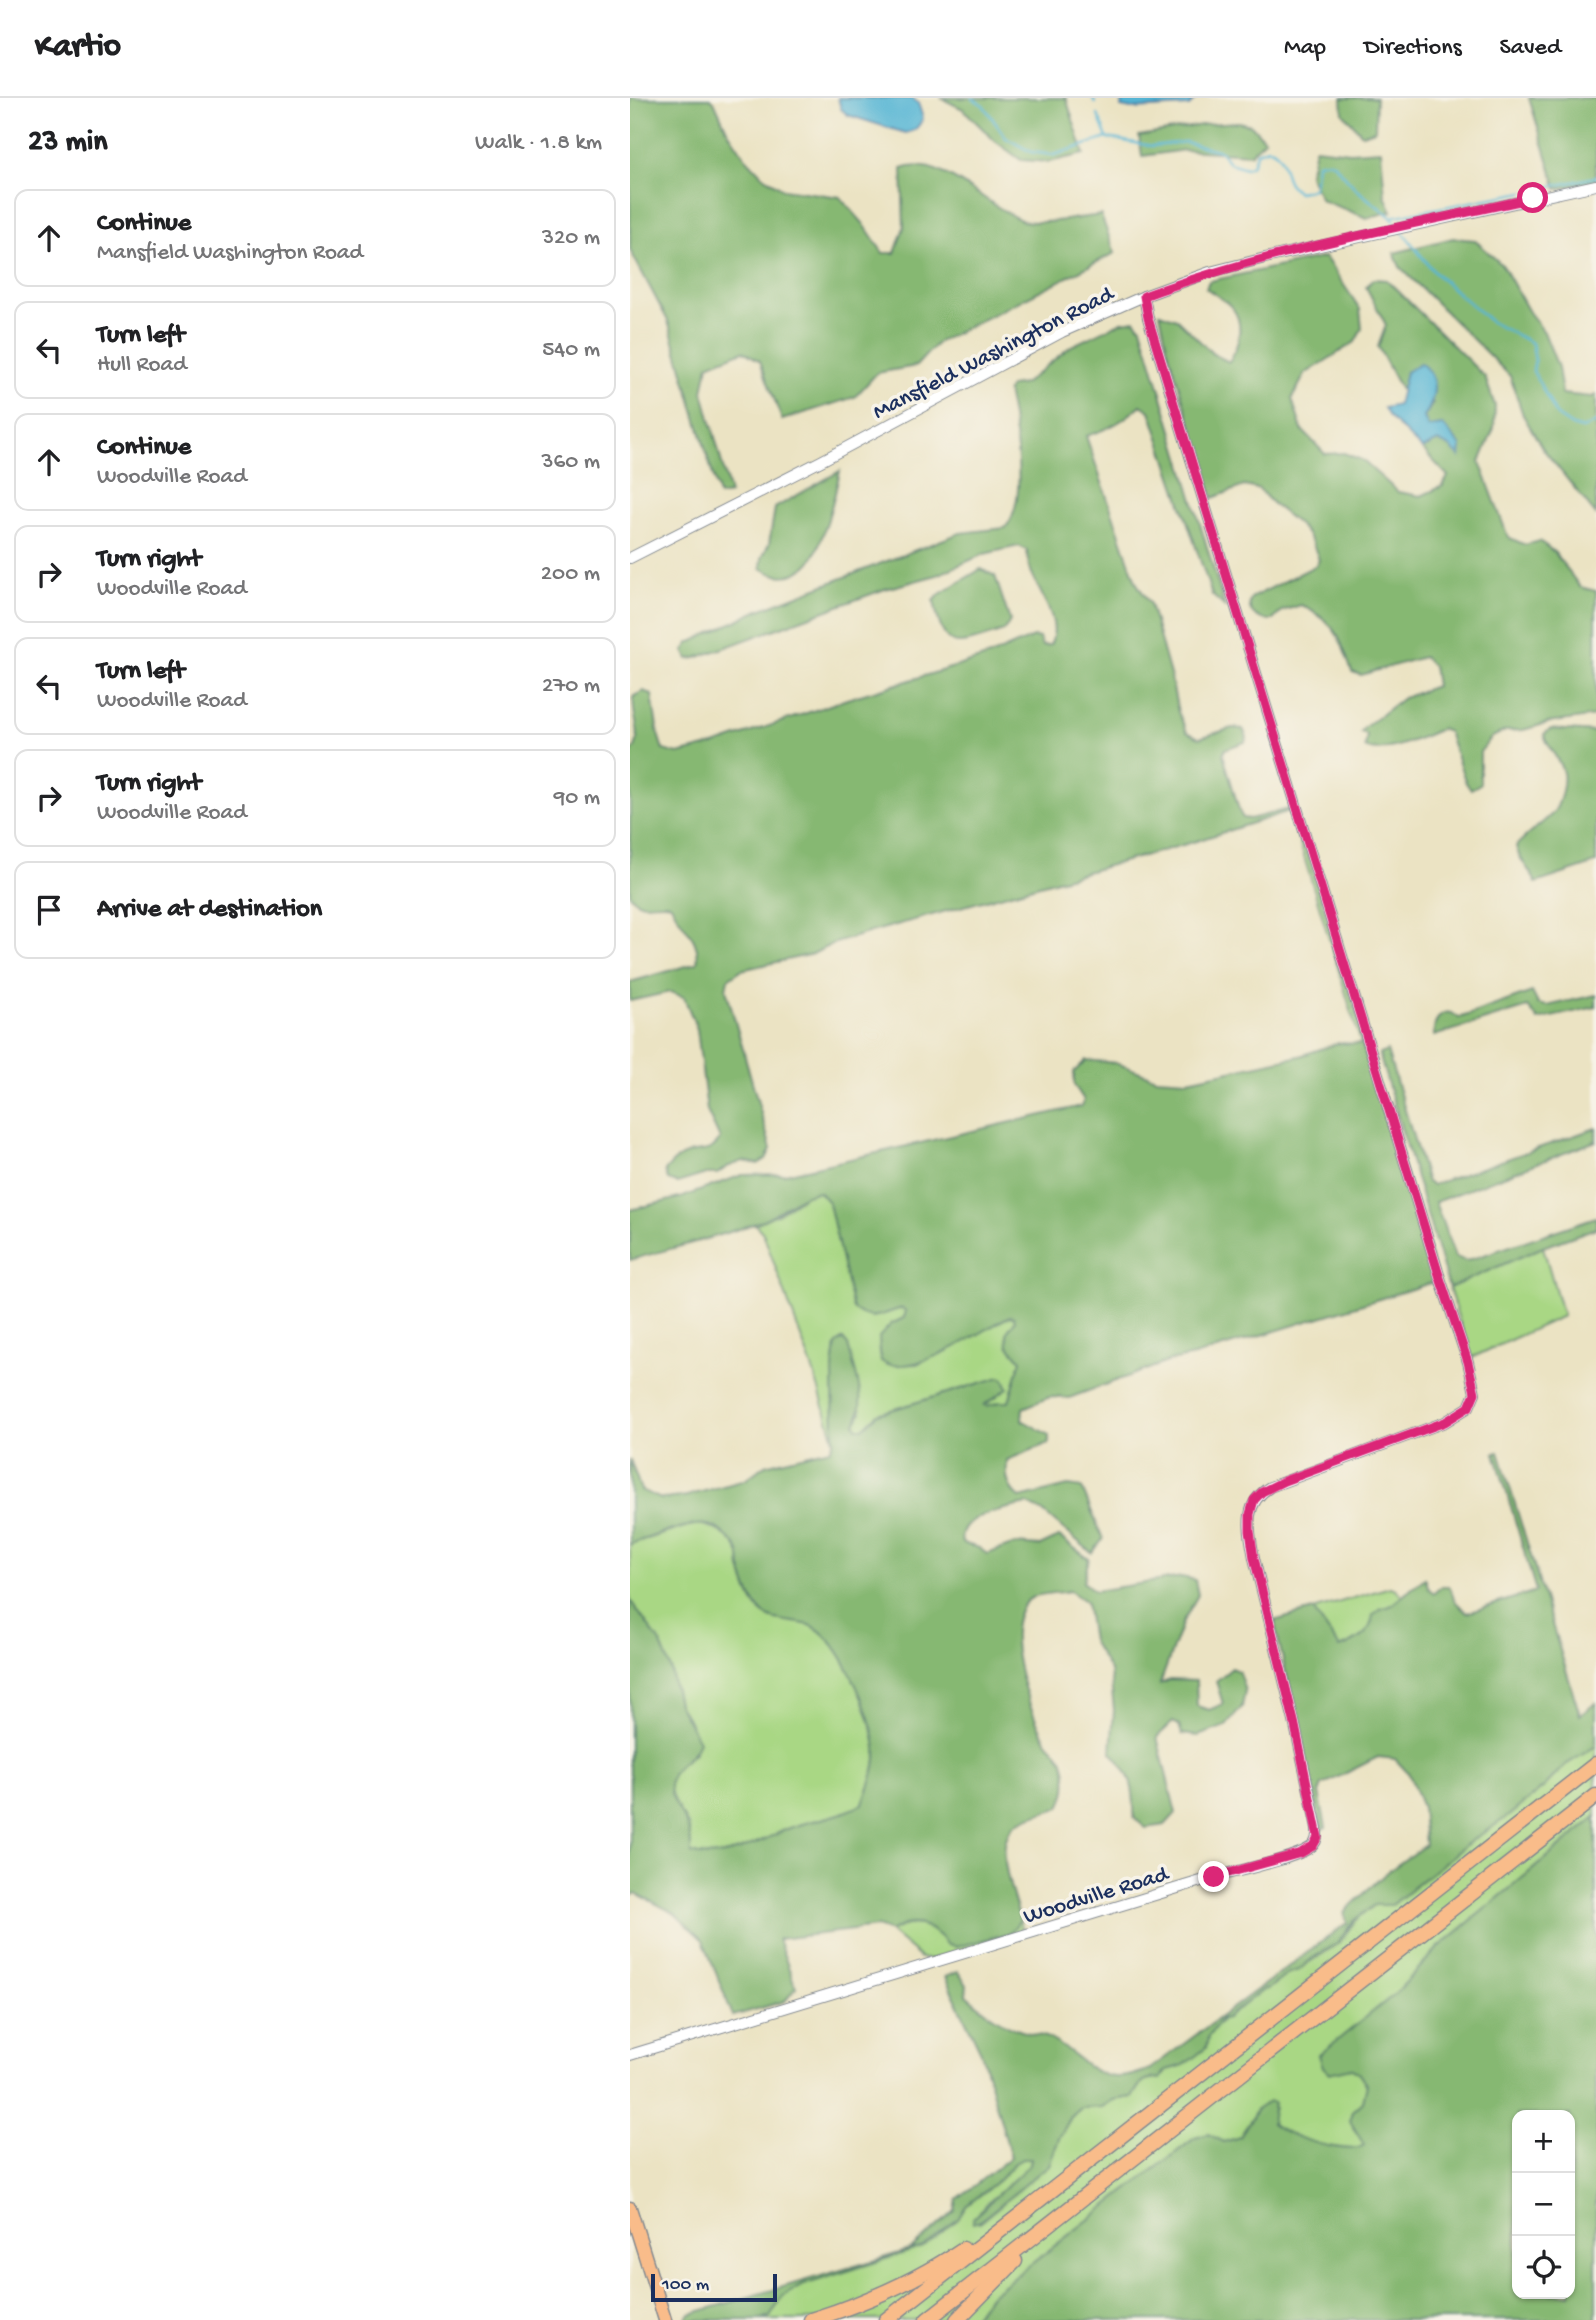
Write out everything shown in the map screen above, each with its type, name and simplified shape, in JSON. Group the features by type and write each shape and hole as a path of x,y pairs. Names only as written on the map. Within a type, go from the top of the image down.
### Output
{"highway":[{"path":"886,2320 1596,1764"},
{"path":"927,2320 1596,1796"},
{"path":"957,2320 1020,2256 1120,2175 1153,2143"},
{"path":"811,2320 883,2293 931,2269 1049,2192"}],"main road":[{"path":"630,2208 665,2320"}],"street":[{"name":"Mansfield Washington Road","path":"630,558 810,467 1055,336 1144,296 1222,269 1377,232 1596,185"},
{"name":"Woodville Road","path":"630,2055 713,2032 1308,1849 1316,1842 1317,1828 1254,1558 1250,1531 1251,1507 1254,1500 1270,1487 1455,1416 1469,1407 1475,1393 1468,1362 1224,571 1148,318 1144,296"}],"green space":[{"path":"630,98 710,98 745,157 761,174 783,189 840,197 863,223 883,253 895,253 904,227 902,169 916,166 947,175 1008,213 1028,222 1101,215 1115,253 938,342 916,366 877,373 855,397 782,420 760,361 743,351 708,365 703,392 730,494 719,496 668,321 630,250"},
{"path":"941,98 1066,98 1084,154 1049,162 1021,160 995,141 963,109"},
{"path":"1342,98 1376,98 1375,130 1362,134 1343,113"},
{"path":"1529,98 1596,98 1596,181 1557,189"},
{"path":"1238,122 1251,125 1265,140 1250,154 1185,150 1142,156 1139,136 1207,124"},
{"path":"1315,148 1350,152 1381,150 1385,196 1392,211 1367,218 1321,200 1309,175"},
{"path":"1453,238 1475,240 1503,266 1529,312 1544,332 1558,367 1562,394 1592,397 1596,395 1596,515 1543,449 1523,415 1510,376 1400,267 1394,253"},
{"path":"1325,257 1360,309 1362,329 1355,342 1305,374 1292,399 1302,430 1325,454 1344,453 1362,460 1398,492 1421,496 1443,486 1448,476 1422,449 1438,441 1450,447 1443,425 1428,428 1424,417 1433,403 1406,372 1402,392 1378,347 1386,325 1366,287 1373,279 1387,280 1485,377 1495,406 1494,428 1480,462 1508,537 1525,545 1540,541 1555,553 1580,587 1596,591 1596,716 1505,731 1492,737 1480,752 1480,784 1471,789 1466,783 1448,732 1441,729 1391,748 1365,747 1367,735 1361,732 1365,727 1403,698 1436,686 1433,666 1423,657 1361,675 1352,672 1344,649 1330,625 1301,605 1282,611 1273,620 1263,619 1252,612 1251,598 1315,566 1319,560 1305,532 1259,489 1244,486 1213,498 1167,347 1160,313 1177,319 1213,354 1229,362 1237,343 1239,322 1230,306 1206,288 1209,281"},
{"path":"1135,320 1141,327 1225,607 1212,595 1150,411 1141,405 1115,424 1086,436 1136,582 1150,604 1178,712 1187,732 1199,738 1232,728 1243,729 1247,737 1245,742 1225,749 1223,754 1240,813 1243,818 1250,819 1289,809 1290,811 1190,843 871,932 832,944 813,954 741,970 728,979 726,989 771,1149 766,1159 758,1164 743,1161 717,1174 706,1174 677,1183 668,1180 665,1171 676,1160 689,1153 710,1149 720,1139 707,1111 697,1029 684,997 670,992 630,1001 630,982 697,963 698,954 693,939 671,904 644,904 630,894 630,754 635,747 638,733 634,696 644,691 652,695 663,750 678,754 714,745 847,699 987,657 1033,637 1039,638 1042,646 1050,645 1054,634 1053,623 1032,575 1027,550 1019,546 984,554 937,575 885,589 696,658 688,659 684,651 689,643 759,610 960,533 1005,528 1013,515 1018,481 1016,442 1007,391 1011,386 1024,384 1071,346 1122,322"},
{"path":"840,471 823,533 809,563 798,572 786,576 761,568 762,558 769,544 775,508"},
{"path":"981,569 995,576 1010,621 1004,631 956,643 943,632 934,601 940,594"},
{"path":"1551,729 1596,732 1596,863 1536,883 1519,856 1516,846 1552,814 1560,800 1563,773 1544,734"},
{"path":"1294,810 1438,1281 1434,1282 1290,811"},
{"path":"1532,992 1538,1004 1547,1006 1596,995 1596,1007 1538,1020 1528,1007 1434,1036 1435,1024 1444,1013 1459,1018"},
{"path":"1338,1043 1362,1044 1434,1282 1170,1361 1069,1398 1050,1397 1023,1408 1022,1420 1049,1435 1049,1443 1007,1460 1007,1476 1012,1490 1020,1498 1068,1486 1082,1488 1103,1539 1092,1553 1042,1511 1027,1504 984,1515 966,1526 962,1533 962,1543 979,1548 987,1554 1015,1544 1040,1546 1059,1537 1089,1559 1083,1582 1095,1591 1182,1577 1195,1580 1198,1595 1183,1621 1160,1684 1170,1680 1196,1681 1197,1706 1209,1710 1223,1704 1216,1681 1232,1668 1239,1672 1245,1691 1242,1707 1226,1726 1198,1736 1182,1734 1179,1725 1173,1722 1157,1737 1176,1813 1165,1825 1146,1828 1134,1818 1134,1798 1130,1782 1123,1767 1111,1752 1114,1710 1110,1671 1092,1641 1086,1602 1070,1591 1033,1597 1021,1608 1016,1624 1018,1666 1039,1727 1063,1761 1066,1785 1060,1807 1019,1822 1010,1830 1006,1841 1006,1868 1020,1920 1010,1933 956,1947 947,1945 928,1928 914,1924 898,1927 890,1932 877,1927 778,1939 796,1988 785,2001 733,2016 703,1940 674,1913 636,1893 630,1895 630,1600 661,1644 670,1667 678,1704 699,1741 693,1753 675,1770 670,1782 674,1801 689,1833 691,1853 703,1856 728,1853 790,1828 863,1804 876,1762 874,1735 854,1682 835,1648 825,1635 814,1627 776,1619 762,1612 747,1587 739,1551 723,1533 712,1526 694,1525 630,1544 630,1459 641,1490 661,1499 683,1497 745,1480 765,1465 830,1449 834,1440 833,1369 836,1345 843,1339 848,1345 859,1384 860,1405 855,1424 857,1428 863,1428 878,1414 1000,1377 1008,1388 984,1405 1009,1402 1021,1360 1008,1345 1007,1332 1015,1321 1014,1317 1010,1316 965,1342 928,1359 895,1365 881,1361 879,1337 891,1324 904,1318 906,1311 902,1308 882,1315 865,1316 853,1309 829,1203 819,1192 804,1196 756,1223 630,1260 630,1210 683,1197 742,1175 785,1174 1082,1106 1084,1100 1074,1085 1074,1072 1086,1060 1116,1063 1156,1078 1188,1080 1300,1056"},
{"path":"1387,1051 1427,1182 1432,1185 1596,1128 1596,1141 1435,1202 1455,1257 1466,1261 1596,1217 1596,1228 1543,1247 1449,1288 1379,1054"},
{"path":"819,1192 829,1203 853,1309 873,1317 902,1308 906,1311 904,1318 891,1324 879,1345 881,1361 887,1365 917,1364 1010,1316 1014,1317 1015,1321 1007,1332 1008,1345 1021,1360 1009,1402 986,1407 984,1405 996,1397 1004,1379 1000,1377 878,1414 863,1428 857,1428 855,1424 861,1413 848,1345 836,1345 833,1369 834,1440 814,1373 763,1233 755,1224 779,1213 809,1193"},
{"path":"1543,1247 1563,1316 1471,1358 1449,1288"},
{"path":"1499,1452 1580,1715 1596,1703 1596,1746 1564,1766 1545,1786 1507,1817 1471,1841 1392,1905 1375,1905 1353,1921 1338,1943 1221,2019 1208,2037 1206,2048 1184,2065 1166,2070 1160,2079 1146,2080 1132,2097 1113,2100 1102,2107 1081,2108 1071,2117 1060,2136 1049,2165 980,2221 973,2223 973,2218 1030,2164 1031,2159 1022,2159 1015,2163 999,2180 966,2206 958,2219 923,2247 803,2285 782,2297 770,2317 762,2320 684,2320 690,2314 910,2250 955,2211 957,2199 1011,2157 981,2052 945,1977 958,1972 967,1985 966,1995 1004,2023 1050,2039 1096,2071 1118,2077 1132,2075 1150,2069 1347,1923 1344,1912 1386,1873 1425,1845 1422,1808 1409,1774 1395,1759 1378,1757 1322,1785 1319,1793 1326,1827 1322,1829 1274,1621 1313,1610 1340,1648 1362,1636 1369,1628 1373,1615 1390,1606 1425,1578 1429,1589 1434,1593 1442,1586 1449,1586 1455,1601 1467,1613 1536,1591 1495,1453"},
{"path":"696,1524 721,1532 736,1546 749,1594 763,1614 778,1620 809,1624 827,1637 838,1650 863,1699 876,1747 874,1768 863,1804 790,1828 741,1849 702,1856 690,1853 689,1829 671,1796 669,1783 675,1769 695,1753 691,1723 678,1704 670,1667 630,1600 630,1544"},
{"path":"1390,1587 1396,1589 1402,1597 1390,1606 1380,1609 1365,1633 1340,1648 1313,1610"},
{"path":"1596,1746 1596,1817 1439,1947 1396,1993 1351,2068 1367,2086 1363,2102 1353,2111 1353,2128 1365,2144 1358,2149 1301,2140 1271,2124 1274,2108 1257,2109 1240,2137 1224,2142 1208,2134 1195,2138 992,2294 970,2320 762,2320 770,2317 782,2297 803,2285 923,2247 958,2219 966,2206 999,2180 1015,2163 1022,2159 1031,2159 1031,2164 979,2211 973,2222 980,2222 1049,2165 1060,2136 1071,2117 1081,2108 1102,2107 1113,2100 1132,2097 1145,2081 1164,2075 1166,2070 1178,2067 1206,2048 1208,2037 1222,2019 1286,1974 1337,1944 1363,1912 1379,1904 1392,1905 1471,1841 1507,1817 1545,1786 1564,1766"},
{"path":"1596,1817 1596,2320 970,2320 992,2294 1195,2138 1208,2134 1224,2142 1240,2137 1257,2109 1269,2101 1274,2103 1271,2123 1290,2134 1332,2147 1356,2148 1364,2145 1350,2121 1353,2111 1363,2102 1367,2085 1351,2068 1329,2073 1323,2067 1319,2055 1396,1993 1439,1947"},
{"path":"1020,1920 1023,1932 929,1960 921,1958 890,1932 906,1925 922,1925 935,1932 947,1945 1010,1933"}],"water":[{"path":"838,98 912,98 918,103 923,118 916,128 905,133 848,115 841,109"},
{"path":"1123,98 1197,98 1189,106 1131,109 1121,107"},
{"path":"1420,363 1431,375 1434,388 1424,417 1428,427 1443,425 1461,446 1460,457 1450,447 1438,441 1422,449 1389,417 1384,408 1398,405 1406,372"}],"waterway":[{"path":"972,98 983,105 1006,138 1031,152 1054,155 1107,138 1152,146 1185,142 1221,151 1229,163 1246,168 1252,165 1257,152 1268,148 1278,154 1289,183 1298,192 1314,187 1317,163 1329,161 1398,226"},
{"path":"1093,98 1095,103"},
{"path":"1098,115 1107,138"},
{"path":"1539,189 1596,177"},
{"path":"1391,217 1524,192"},
{"path":"1402,231 1434,272 1491,322 1532,343 1535,360 1533,371 1557,416 1572,426 1583,429 1596,422"}],"route":[{"path":"1214,1877 1301,1853 1313,1846 1318,1837 1275,1637 1252,1546 1250,1514 1254,1500 1262,1492 1284,1481 1445,1422 1469,1407 1475,1393 1468,1362 1224,571 1148,318 1144,296 1195,277 1265,258 1533,198"}]}
